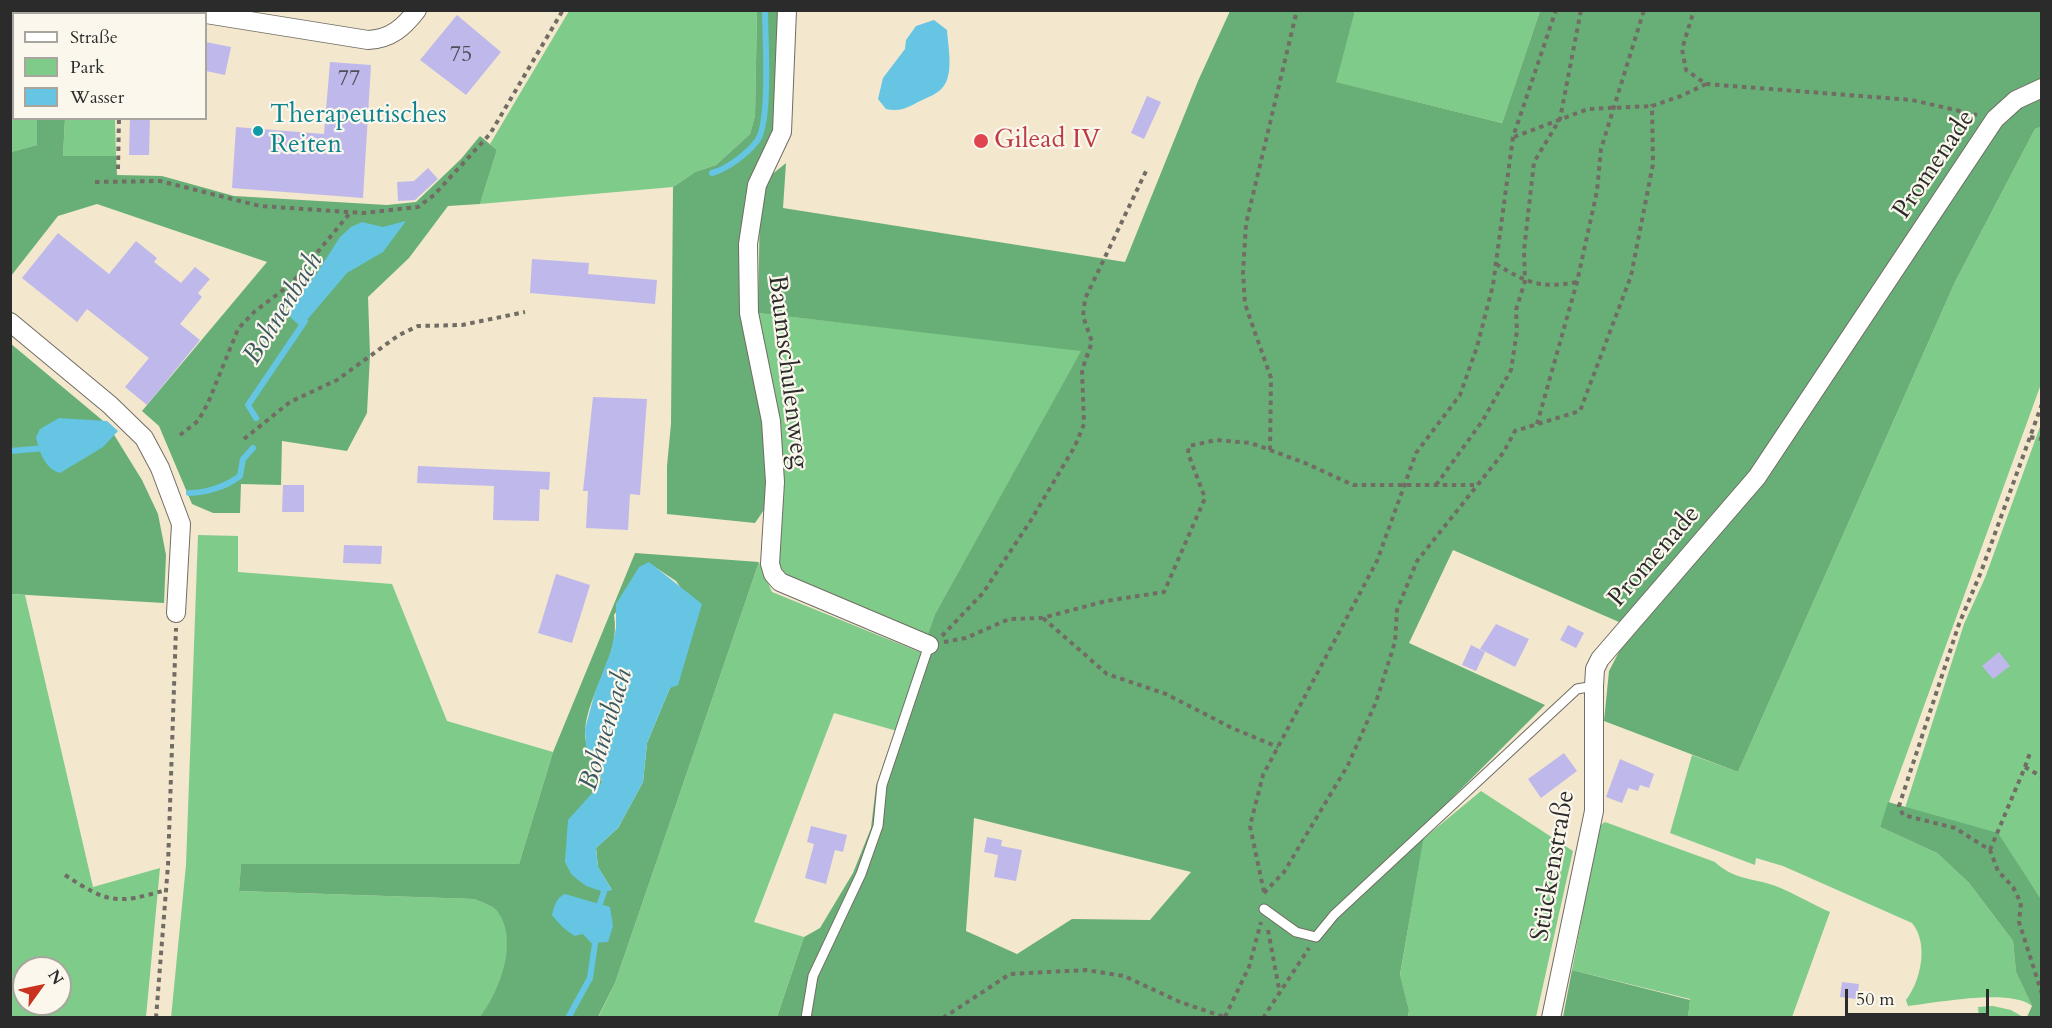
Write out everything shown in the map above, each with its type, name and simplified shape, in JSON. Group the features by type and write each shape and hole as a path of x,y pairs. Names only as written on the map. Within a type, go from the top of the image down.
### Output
{"street":[{"path":"207,15 368,40 392,34 405,25 417,10"},
{"name":"Baumschulenweg","path":"787,10 782,132 757,185 748,244 749,313 771,421 776,482 770,564 773,574 780,582 929,645"},
{"name":"Promenade","path":"1594,686 1595,669 1600,659 1757,477 1995,119 2016,100 2042,88"},
{"path":"10,322 110,405 144,438 160,468 181,524 176,613"},
{"name":"Stückenstraße","path":"1551,1017 1594,811 1594,686"}],"lane":[{"path":"806,1017 813,976 861,874 878,826 882,785 929,645"},
{"path":"1264,909 1296,932 1316,937 1334,915 1577,689 1594,686"}],"path":[{"path":"95,182 160,181 260,206 351,212 418,207 426,203 490,134 563,10"},
{"path":"1270,450 1271,378 1245,304 1243,273 1246,224 1296,10"},
{"path":"1280,994 1264,909 1264,893 1250,826 1263,775 1377,561 1416,453 1460,395 1477,347 1496,264 1513,138 1556,10"},
{"path":"1436,485 1484,420 1511,370 1517,331 1516,310 1525,281 1525,238 1534,162 1560,119 1581,10"},
{"path":"1537,424 1577,282 1597,191 1602,149 1644,10"},
{"path":"1694,10 1682,49 1686,70 1706,84"},
{"path":"1513,138 1588,109 1652,106 1706,84 1912,100 1995,119"},
{"path":"1264,893 1284,872 1348,765 1376,702 1395,642 1397,610 1417,561 1474,485 1503,453 1515,431 1580,411 1631,276 1653,164 1652,106"},
{"path":"118,169 119,120"},
{"path":"929,645 950,630 984,593 1075,446 1084,424 1082,370 1092,342 1083,316 1085,298 1147,168"},
{"path":"180,435 198,421 208,403 238,329 254,312 291,284 351,212"},
{"path":"1496,264 1525,281 1552,287 1577,282"},
{"path":"244,439 290,402 337,380 399,335 418,326 462,325 525,312"},
{"path":"2042,404 1981,572 1959,624 1899,806 1903,815 1955,828 1990,850 1998,871 2013,887 2020,903 2019,922 2042,994"},
{"path":"2030,437 2042,440"},
{"path":"929,645 966,638 1008,619 1042,618 1106,601 1164,592 1205,498 1188,453 1189,446 1216,440 1251,443 1353,485 1405,483 1474,485"},
{"path":"156,1017 166,890 176,613"},
{"path":"1042,618 1107,674 1166,694 1232,728 1278,747"},
{"path":"1990,850 2030,753"},
{"path":"2025,766 2042,777"},
{"path":"65,875 90,892 122,901 166,890"},
{"path":"943,1017 1010,974 1086,970 1124,976 1180,1002 1226,1017 1249,967 1264,909"},
{"path":"1263,1017 1316,937"}],"green space":[{"path":"569,11 757,11 755,116 750,134 716,165 695,172 673,187 480,204 497,150 490,144"},
{"path":"757,11 781,11 780,116 743,248 767,422 768,504 755,523 667,514 667,466 671,424 673,187 695,172 716,165 750,134 755,116"},
{"path":"1230,11 1355,11 1336,82 1502,123 1540,11 2041,11 2041,127 2035,129 1955,282 1738,772 1604,721 1609,671 1620,650 1635,633 1619,622 1453,550 1409,643 1545,705 1426,824 1400,975 1409,1010 1408,1017 777,1017 804,937 820,928 853,873 871,828 876,786 935,614 1081,351 758,313 760,202 770,176 786,163 783,208 1125,262 1198,81","holes":["974,818 1191,872 1150,920 1072,919 1017,954 966,931"]},
{"path":"1355,11 1540,11 1502,123 1335,82"},
{"path":"10,38 12,38 12,120 37,120 37,145 11,152"},
{"path":"37,120 65,120 63,156 116,156 117,175 162,176 234,196 387,205 416,202 461,159 480,136 497,150 480,204 448,206 409,258 368,297 370,355 367,413 347,451 282,441 281,485 241,484 240,513 213,513 192,504 159,426 142,411 267,262 97,204 58,216 11,276 11,152 37,145"},
{"path":"65,120 115,120 116,156 63,156"},
{"path":"2041,127 2041,384 1880,827 1937,853 1969,883 2013,941 2016,972 2032,1006 2022,1001 1990,997 1908,1006 1906,1000 1916,983 1922,951 1917,931 1912,923 1783,866 1756,858 1755,865 1670,833 1692,755 1738,772 1955,282 2035,129"},
{"path":"758,313 1082,350 935,614 927,639 783,579 774,561"},
{"path":"10,343 108,425 142,480 158,514 166,555 164,603 11,594"},
{"path":"2041,424 2041,899 1998,834 1905,808 1964,624 1985,578"},
{"path":"198,535 238,536 238,572 392,584 447,721 553,752 519,864 241,865 239,891 474,899 494,908 499,912 505,924 507,952 500,981 480,1018 171,1018 186,865"},
{"path":"635,553 759,562 615,983 598,1017 480,1017 500,980 507,951 507,937 498,912 474,899 239,891 241,864 519,864 553,752","holes":["649,563 676,581 681,588 670,688 647,743 643,782 618,828 596,848 598,867 612,890 596,887 584,883 573,875 565,861 602,782 585,738 587,716 609,659 615,630 614,615"]},
{"path":"759,562 772,592 922,653 897,731 834,713 754,922 804,937 777,1017 598,1018 615,983"},
{"path":"11,594 25,595 93,887 160,868 146,1017 11,1018"},
{"path":"1481,791 1573,851 1536,1017 1408,1017 1409,1010 1400,976 1423,839"},
{"path":"1888,802 1998,833 2041,899 2041,1017 2027,1017 2032,1006 2016,972 2013,941 1969,883 1937,853 1880,827"},
{"path":"1605,822 1715,862 1727,871 1782,889 1830,912 1792,1017 1688,1017 1690,999 1572,970 1599,826"},
{"path":"1572,970 1690,1000 1688,1017 1563,1017"},
{"path":"1993,1006 2011,1010 2023,1017 1979,1017 1978,1007"}],"water":[{"path":"934,20 947,30 950,60 948,75 943,87 932,96 910,106 899,110 886,109 878,99 883,78 905,49 906,40 916,26"},
{"path":"406,221 383,252 347,273 301,327 286,313 289,306 315,276 340,237 351,227 362,222 383,227"},
{"path":"59,418 107,421 118,431 103,447 60,473 47,464 36,437 40,429"},
{"path":"649,562 702,604 678,685 670,688 647,743 643,782 618,828 596,848 598,867 612,890 604,892 586,886 571,874 565,861 568,820 602,782 599,768 586,746 585,729 595,692 611,651 616,628 616,604 639,567"},
{"path":"565,894 610,907 613,926 608,942 591,943 583,934 575,936 557,921 552,915 554,908"}],"building":[{"path":"457,15 501,52 466,95 420,60"},
{"path":"207,42 231,47 225,75 207,71"},
{"name":"Therapeutisches Reiten","path":"330,62 371,65 363,198 232,188 236,127 324,134"},
{"path":"1147,96 1161,102 1144,139 1131,133"},
{"path":"130,120 150,120 149,155 129,155"},
{"path":"428,168 438,179 415,200 398,201 397,182 414,181"},
{"path":"58,233 109,274 136,241 157,258 154,262 181,283 195,267 210,279 198,293 202,297 180,324 200,340 147,405 125,387 149,358 87,309 77,322 22,278"},
{"path":"532,259 589,263 588,274 657,280 655,304 530,293"},
{"path":"593,397 647,399 640,495 630,494 628,530 586,528 588,491 583,491"},
{"path":"418,466 550,472 549,490 540,489 539,521 493,520 494,486 417,483"},
{"path":"283,485 304,485 304,512 282,512"},
{"path":"344,545 382,546 381,564 343,563"},
{"path":"556,574 590,585 572,643 538,633"},
{"path":"1496,624 1529,639 1515,667 1480,649"},
{"path":"1568,625 1584,633 1576,648 1560,640"},
{"path":"1471,645 1485,652 1476,671 1462,665"},
{"path":"1999,652 2010,666 1993,679 1982,666"},
{"path":"1564,753 1577,771 1541,798 1528,779"},
{"path":"1620,759 1654,774 1649,788 1640,785 1638,791 1628,788 1622,803 1606,797"},
{"path":"811,826 847,835 843,852 835,850 826,884 805,878 814,844 807,842"},
{"path":"987,837 1002,840 1001,846 1022,850 1016,881 994,877 998,855 984,852"},
{"path":"1842,982 1859,984 1857,999 1840,997"}],"waterway":[{"name":"Bohnenbach","path":"712,173 730,165 742,156 757,141 761,131 766,98 765,10"},
{"name":"Bohnenbach","path":"256,418 248,405 305,321"},
{"name":"Bohnenbach","path":"10,451 46,448"},
{"name":"Bohnenbach","path":"189,493 216,488 240,476 243,459 253,448"},
{"name":"Bohnenbach","path":"598,909 604,892 601,886"},
{"name":"Bohnenbach","path":"568,1018 590,978 596,937"}],"place":[{"name":"Therapeutisches Reiten","path":"258,131"},
{"name":"Gilead IV","path":"981,141"}]}
